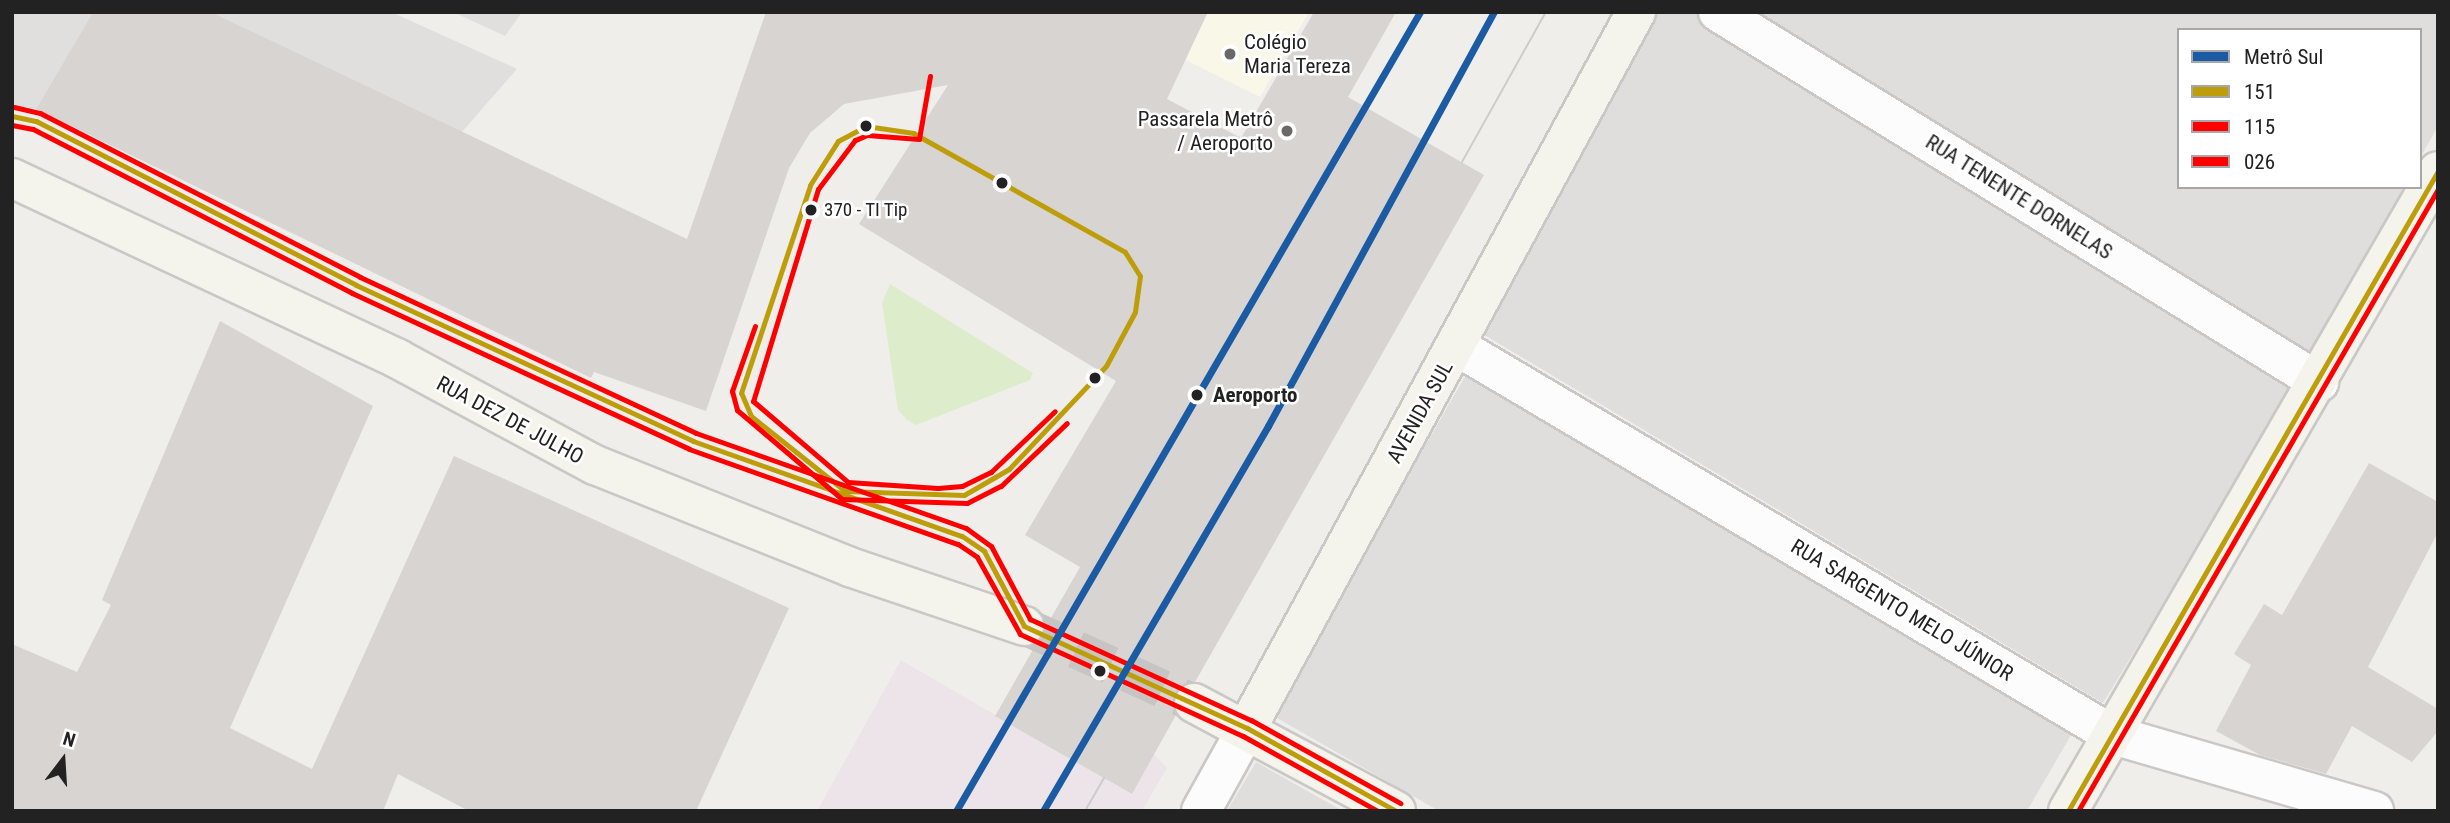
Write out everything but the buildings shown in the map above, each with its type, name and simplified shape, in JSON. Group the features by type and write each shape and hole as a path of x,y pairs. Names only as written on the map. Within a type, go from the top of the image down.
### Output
{"street":[{"name":"AVENIDA SUL","path":"1201,811 1457,346 1636,12"},
{"name":"RUA TENENTE DORNELAS","path":"1718,12 2319,382"},
{"path":"2068,811 2319,382 2438,171"},
{"name":"RUA DEZ DE JULHO","path":"12,178 398,359 595,465 850,567 1024,626"},
{"name":"RUA SARGENTO MELO JÚNIOR","path":"1457,346 2113,735 2374,811"},
{"path":"1194,703 1247,728 1396,811"}],"shaded area":[{"path":"12,12 93,12 36,109 12,105"},
{"path":"211,12 391,12 517,69 461,133"},
{"path":"453,12 522,12 505,36"},
{"name":"Colégio Maria Tereza","path":"1089,12 1309,12 1260,97"},
{"path":"1652,12 2438,12 2438,126 2422,154 2422,28 2177,28 2177,189 2403,189 2308,366 2103,703 1481,333"},
{"path":"1470,368 2078,723 2027,811 1439,811 1270,714"},
{"path":"901,660 1131,794 1154,754 1167,768 1142,811 817,811"},
{"path":"1256,762 1343,811 1227,811"}],"green space":[{"path":"890,284 1033,373 1030,380 916,425 907,420 898,410 882,303"}],"tunnel":[{"path":"1024,626 1194,703"}],"tram line":[{"path":"1462,162 1546,12"},
{"path":"1085,811 1104,778"}],"metro line":[{"name":"Sul","path":"956,811 1420,12"},
{"name":"Sul","path":"1043,811 1268,426 1494,12"}],"transit line":[{"name":"026","path":"930,76 919,139 867,135 855,140 818,189 753,401 848,482 938,488 962,486 991,472 1055,411"},
{"name":"026","path":"14,107 40,113 360,277 696,433 966,528 991,546 1030,619 1251,720 1400,803"},
{"name":"151","path":"12,116 36,121 356,285 693,441 962,536 984,551 1024,626 1247,728 1396,811"},
{"name":"115","path":"12,125 33,129 352,293 689,449 958,544 977,557 1020,634 1243,736 1378,811"},
{"name":"151","path":"866,126 913,133 1125,252 1140,276 1135,312 1106,366 1009,469 964,495 845,491 751,416 741,393 810,185 838,141 866,126"},
{"name":"151","path":"2068,811 2438,171"},
{"name":"115","path":"2078,811 2438,189"},
{"name":"115","path":"755,326 732,391 737,410 842,499 967,503 1001,486 1067,423"}],"place":[{"name":"Colégio Maria Tereza","path":"1230,54"},
{"name":"Passarela Metrô / Aeroporto","path":"1287,131"},
{"name":"370 - TI Tip","path":"811,210"},
{"name":"Aeroporto","path":"1197,395"}]}
